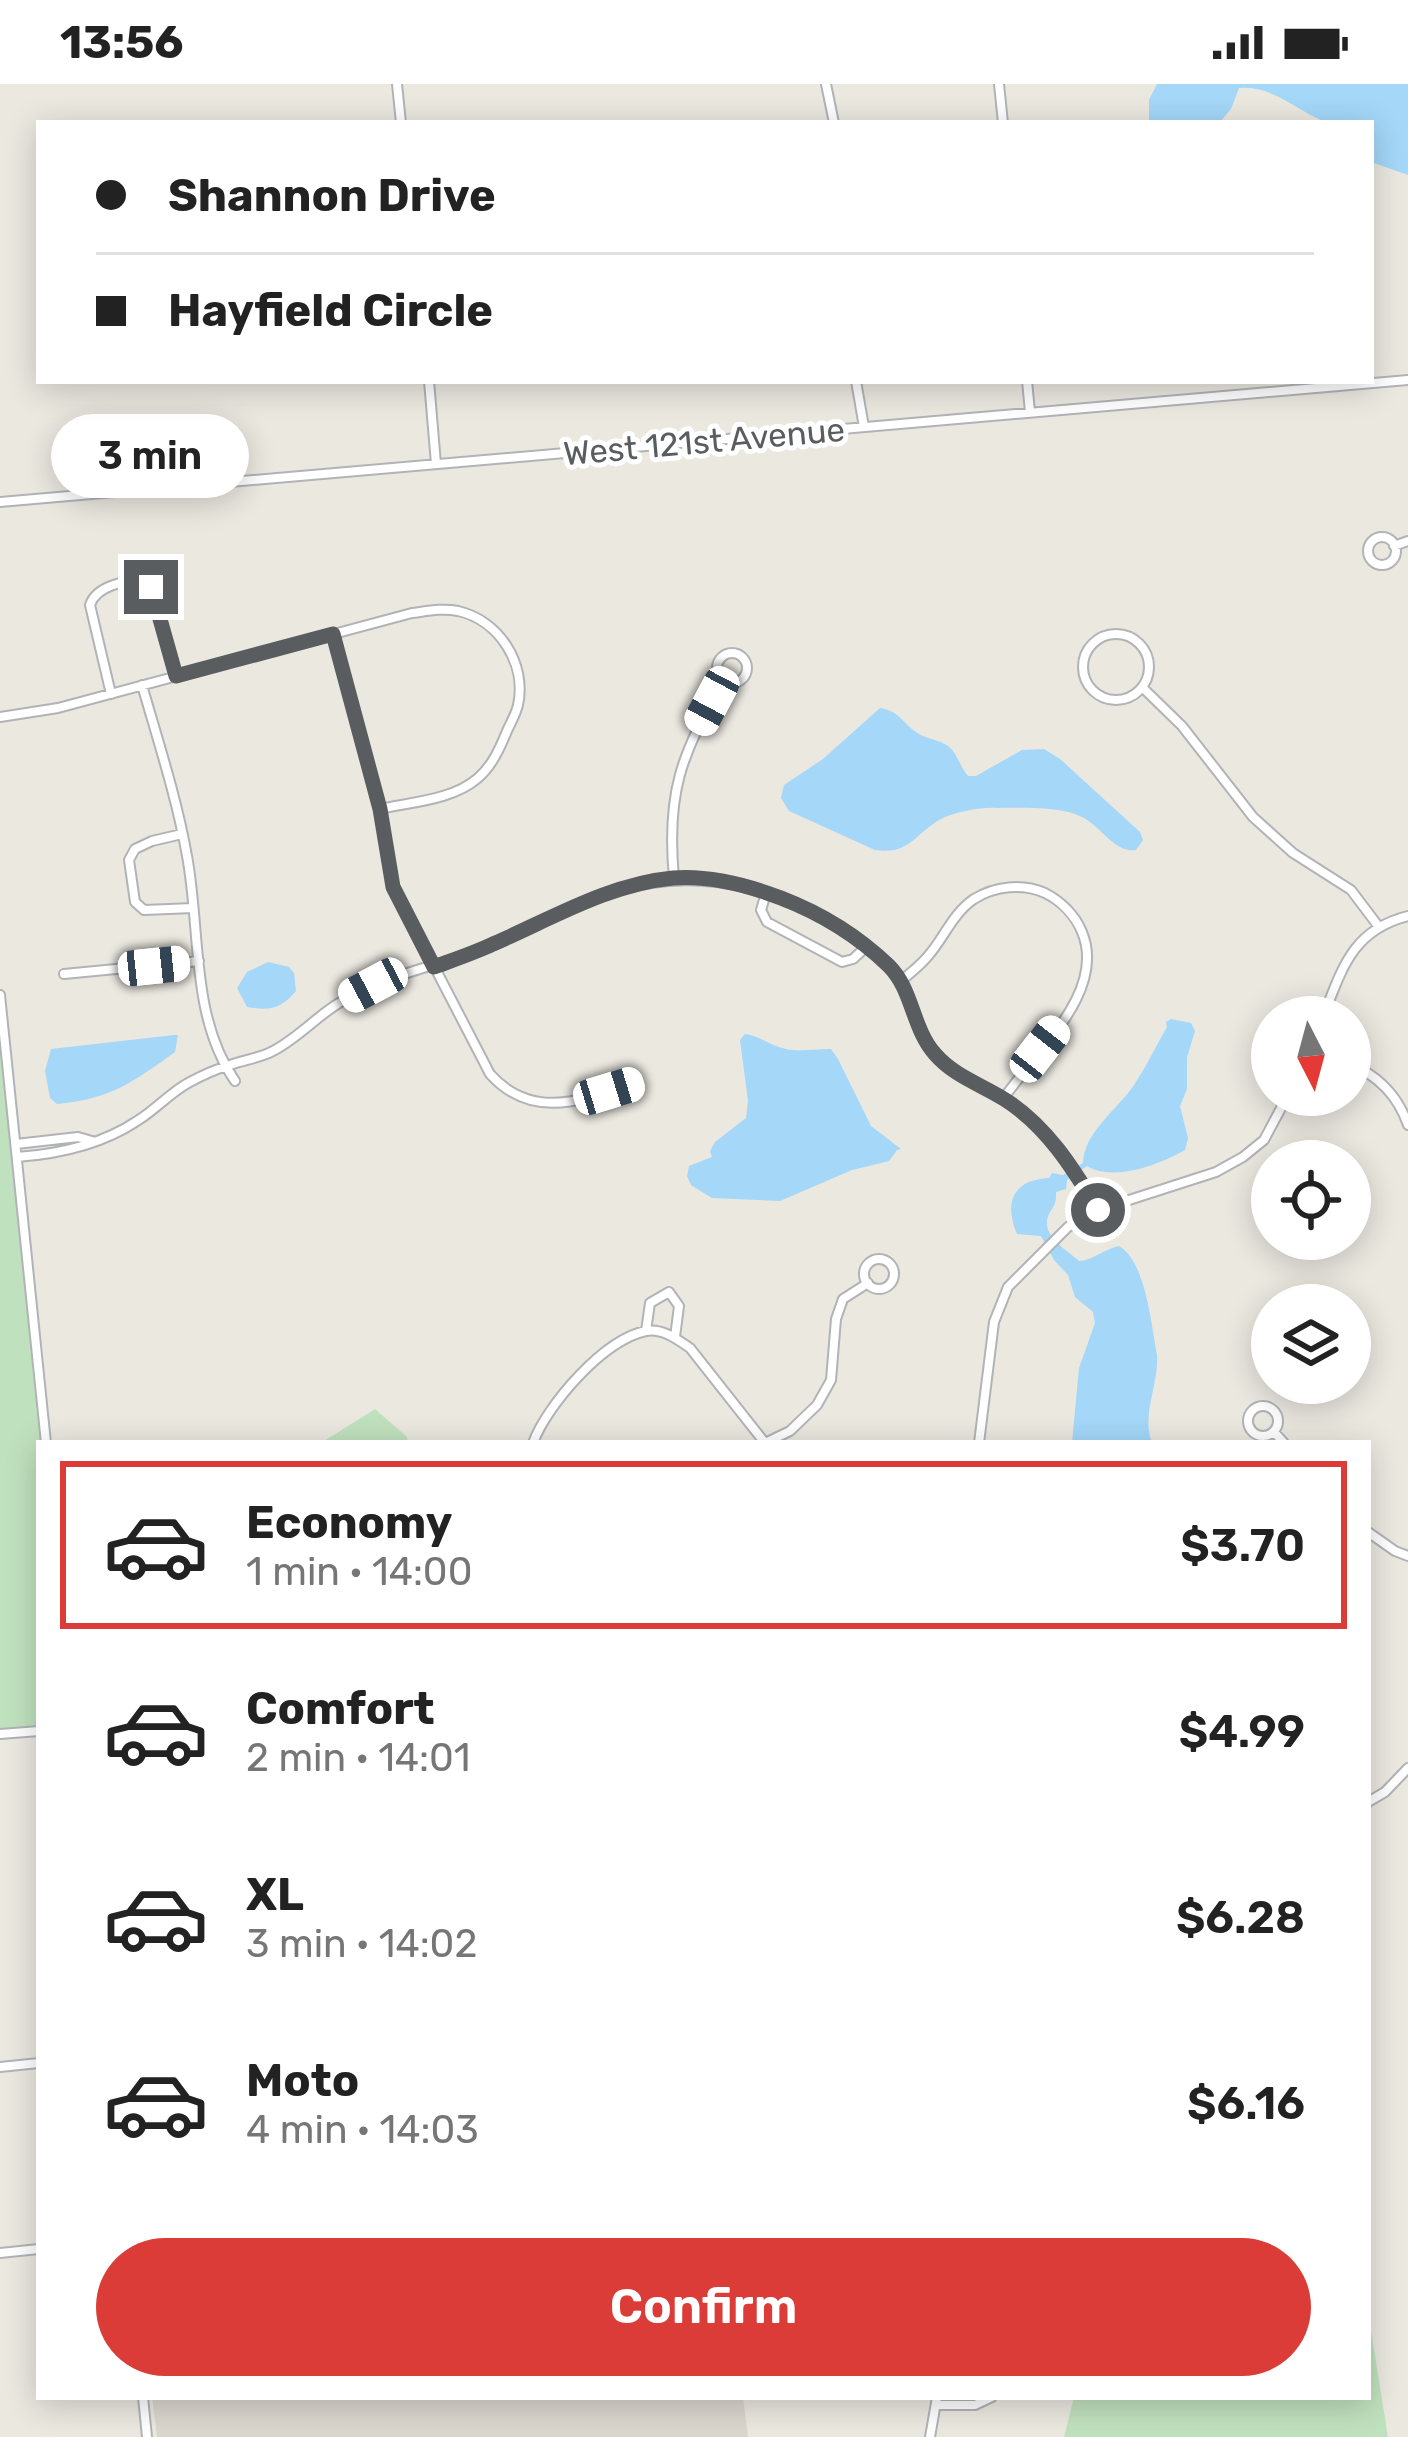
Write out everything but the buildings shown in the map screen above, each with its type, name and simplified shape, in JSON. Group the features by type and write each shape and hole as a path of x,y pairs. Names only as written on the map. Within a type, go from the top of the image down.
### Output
{"street":[{"path":"397,84 401,120"},
{"path":"826,84 833,120"},
{"path":"999,84 1003,120"},
{"name":"West 121st Avenue","path":"1374,383 1408,380"},
{"path":"429,384 436,464"},
{"path":"857,384 864,428"},
{"path":"1027,384 1030,412"},
{"name":"West 121st Avenue","path":"0,502 1361,384"},
{"path":"1394,546 1408,541"},
{"path":"112,694 90,604 99,590 144,580 154,594 176,676"},
{"path":"0,717 112,694 412,613 437,609 481,620 511,653 517,668 518,703 500,748 477,779 452,793 380,809"},
{"path":"333,634 380,809 393,887 490,1073 502,1088 521,1098 557,1102 583,1100 634,1084"},
{"path":"1125,635 1134,640 1148,657 1148,678 1142,687 1124,699 1102,698 1087,682 1083,661 1087,651 1103,637 1125,635"},
{"path":"674,878 670,841 674,794 688,748 724,681"},
{"path":"142,686 188,856 208,1024 235,1081"},
{"path":"1142,687 1182,726 1252,817 1293,854 1351,890 1379,927"},
{"path":"182,834 135,849 129,860 135,902 144,910 193,908"},
{"path":"17,1157 84,1148 136,1123 184,1085 224,1066 269,1054 337,1004 373,985 434,967 615,891 674,878 720,881 766,892 814,914 866,947 901,981 915,1023 935,1055 969,1081 1004,1098 1048,1137 1098,1210"},
{"path":"901,981 927,958 961,911 987,893 1034,889 1070,913 1088,948 1086,978 1079,997 1004,1098"},
{"path":"766,892 761,910 767,922 842,962 854,959 866,947"},
{"path":"1332,996 1352,950 1379,927 1408,916"},
{"path":"64,974 199,961"},
{"path":"0,995 46,1440"},
{"path":"1371,1076 1390,1092 1408,1125"},
{"path":"979,1440 994,1322 1009,1287 1068,1227 1098,1210 1216,1172 1264,1140 1277,1116"},
{"path":"16,1144 78,1137 93,1141"},
{"path":"771,1440 790,1431 818,1405 831,1380 836,1319 843,1299 868,1283"},
{"path":"646,1331 650,1303 669,1292 679,1306 675,1337"},
{"path":"534,1440 551,1407 602,1356 646,1331 675,1337 689,1348 763,1440"},
{"path":"1273,1408 1279,1423 1274,1432 1265,1436 1252,1431 1248,1423 1253,1410 1273,1408"},
{"path":"1274,1432 1281,1440"},
{"path":"1371,1534 1408,1556"},
{"path":"0,1734 36,1731"},
{"path":"1371,1800 1408,1768"},
{"path":"0,2067 36,2063"},
{"path":"0,2253 36,2249"},
{"path":"143,2400 147,2437"},
{"path":"930,2437 937,2401 975,2405 988,2400"}],"shaded area":[{"path":"152,2400 743,2400 748,2437 157,2437"}],"green space":[{"path":"0,1005 46,1440 36,1440 36,1730 0,1734"},
{"path":"375,1409 408,1440 326,1440"},
{"path":"1371,2331 1388,2437 1064,2437 1073,2400 1371,2400"}],"water":[{"path":"1157,84 1408,84 1408,175 1374,163 1374,120 1323,120 1252,88 1239,88 1222,120 1149,120 1149,100"},
{"path":"880,708 897,715 919,734 950,747 968,776 1022,750 1044,749 1140,832 1143,840 1136,850 1128,850 1073,813 991,808 947,816 904,846 887,851 875,850 789,811 781,798 784,785 823,759"},
{"path":"268,962 289,967 296,991 275,1007 247,1007 237,988 247,972"},
{"path":"1166,1022 1191,1023 1195,1031 1180,1106 1188,1138 1185,1150 1123,1172 1087,1166 1067,1180 1066,1189 1056,1192 1047,1221 1053,1238 1079,1261 1119,1246 1135,1265 1157,1355 1148,1421 1151,1440 1072,1440 1079,1368 1095,1323 1093,1312 1075,1297 1068,1275 1041,1236 1017,1234 1012,1203 1027,1183 1052,1173 1063,1175 1083,1163 1089,1141 1134,1085"},
{"path":"745,1034 786,1049 831,1049 871,1126 901,1149 889,1161 852,1170 780,1201 712,1198 691,1185 689,1166 712,1157 715,1142 746,1118 740,1040"},
{"path":"178,1035 175,1052 121,1087 76,1102 57,1104 50,1098 45,1071 51,1049"}],"route":[{"path":"151,587 176,676 333,634 380,809 393,887 434,967 551,916 644,884 698,878 766,892 837,927 891,968 935,1055 950,1070 1004,1098 1048,1137 1098,1210"}]}
